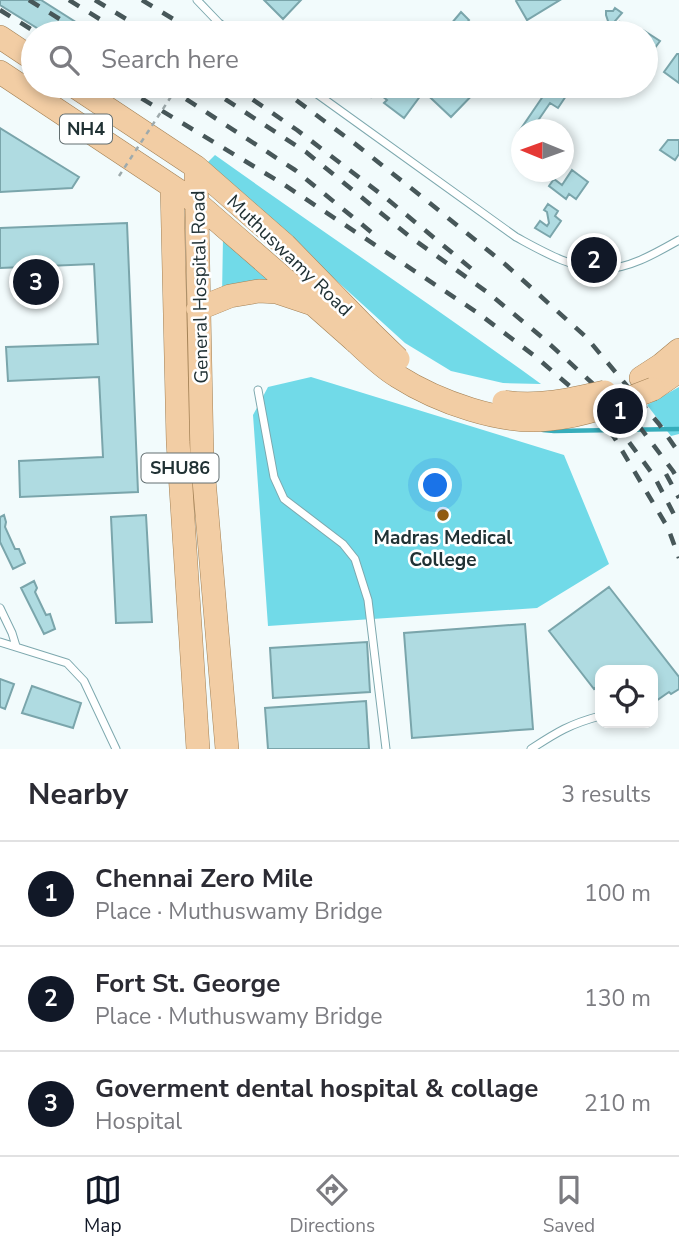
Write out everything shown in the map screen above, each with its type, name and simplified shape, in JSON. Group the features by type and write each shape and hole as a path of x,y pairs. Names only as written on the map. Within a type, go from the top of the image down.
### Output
{"main road":[{"path":"0,37 21,51"},
{"name":"Muthuswamy Road","path":"0,72 21,86"},
{"name":"Muthuswamy Road","path":"39,98 197,203 313,303 362,336"},
{"name":"Muthuswamy Road","path":"92,98 196,167 285,245 362,336"},
{"name":"General Hospital Road","path":"196,167 172,187 178,442 198,749"},
{"name":"General Hospital Road","path":"196,167 202,456 227,749"},
{"name":"Muthuswamy Road","path":"198,309 230,296 259,291 277,292 313,303"},
{"path":"362,336 391,372 422,390 477,411 514,418 548,420 569,417 609,405 647,383 679,371"},
{"path":"647,383 661,365 679,350"}],"lane":[{"path":"197,0 217,21"},
{"path":"323,98 516,237 545,253 587,267 603,269 637,261 679,240"},
{"path":"258,390 274,477 284,499 343,544 355,559 368,600 387,749"},
{"path":"0,608 16,646"},
{"path":"0,642 67,663 84,681 116,749"},
{"path":"531,749 559,730 595,717"}],"path":[{"path":"119,176 170,98"}],"shaded area":[{"path":"215,155 541,384 503,383 451,371 405,343 207,163"},
{"path":"223,237 269,276 267,284 222,296"},
{"path":"311,377 564,455 609,564 537,608 268,626 253,415 268,387"},
{"path":"679,387 679,434 671,436 647,405"}],"building":[{"path":"0,0 41,0 74,21 26,21 0,5"},
{"path":"264,0 301,0 283,19"},
{"path":"517,0 560,0 527,20"},
{"path":"615,8 622,13 615,21 608,21 606,11 613,11"},
{"path":"461,12 469,20 468,21 454,21"},
{"path":"679,54 679,83 664,72"},
{"path":"384,98 419,98 404,118 384,103 387,100"},
{"path":"431,98 469,98 451,117"},
{"path":"542,98 565,98 558,108 550,103 539,119 528,119"},
{"path":"0,128 79,177 72,188 0,192"},
{"path":"668,140 679,140 679,154 675,160 660,150"},
{"path":"574,172 588,182 576,199 569,194 566,199 549,186 552,182 562,185 564,182 574,182"},
{"path":"548,204 558,211 555,216 561,221 550,237 535,228 540,221 547,226 549,223 544,210"},
{"path":"127,223 138,492 20,497 19,461 103,457 99,377 8,381 6,347 98,344 94,264 0,268 0,228"},
{"path":"4,515 5,527 25,563 13,569 0,542 0,517"},
{"path":"146,515 152,622 116,623 111,517"},
{"path":"34,581 37,588 35,592 46,615 50,614 55,629 44,634 21,588"},
{"path":"609,587 679,677 679,689 658,700 658,665 595,665 594,689 549,631"},
{"path":"525,624 533,729 412,738 404,633"},
{"path":"367,642 370,692 273,698 270,648"},
{"path":"0,679 14,684 5,709 0,707"},
{"path":"32,686 81,703 73,728 22,713"},
{"path":"366,701 369,749 268,749 265,708"}],"waterway":[{"path":"543,430 679,429"}],"railway":[{"path":"29,0 63,21"},
{"path":"69,0 103,21"},
{"path":"95,0 129,21"},
{"path":"142,0 176,21"},
{"path":"0,10 21,23"},
{"path":"141,98 283,184 478,313 536,357 573,389 614,437 668,528 679,558"},
{"path":"184,98 295,170 376,236"},
{"path":"223,98 306,152 409,236 487,292 543,338 639,426 679,481"},
{"path":"250,98 386,198 479,275"},
{"path":"293,98 354,143 506,265 586,337 659,424 679,453"},
{"path":"615,423 654,476 679,524"},
{"path":"666,474 679,498"}],"place":[{"name":"Fort St. George","path":"594,260"},
{"name":"Goverment dental hospital & collage","path":"36,282"},
{"name":"Chennai Zero Mile","path":"620,411"},
{"name":"Madras Medical College","path":"443,515"}]}
